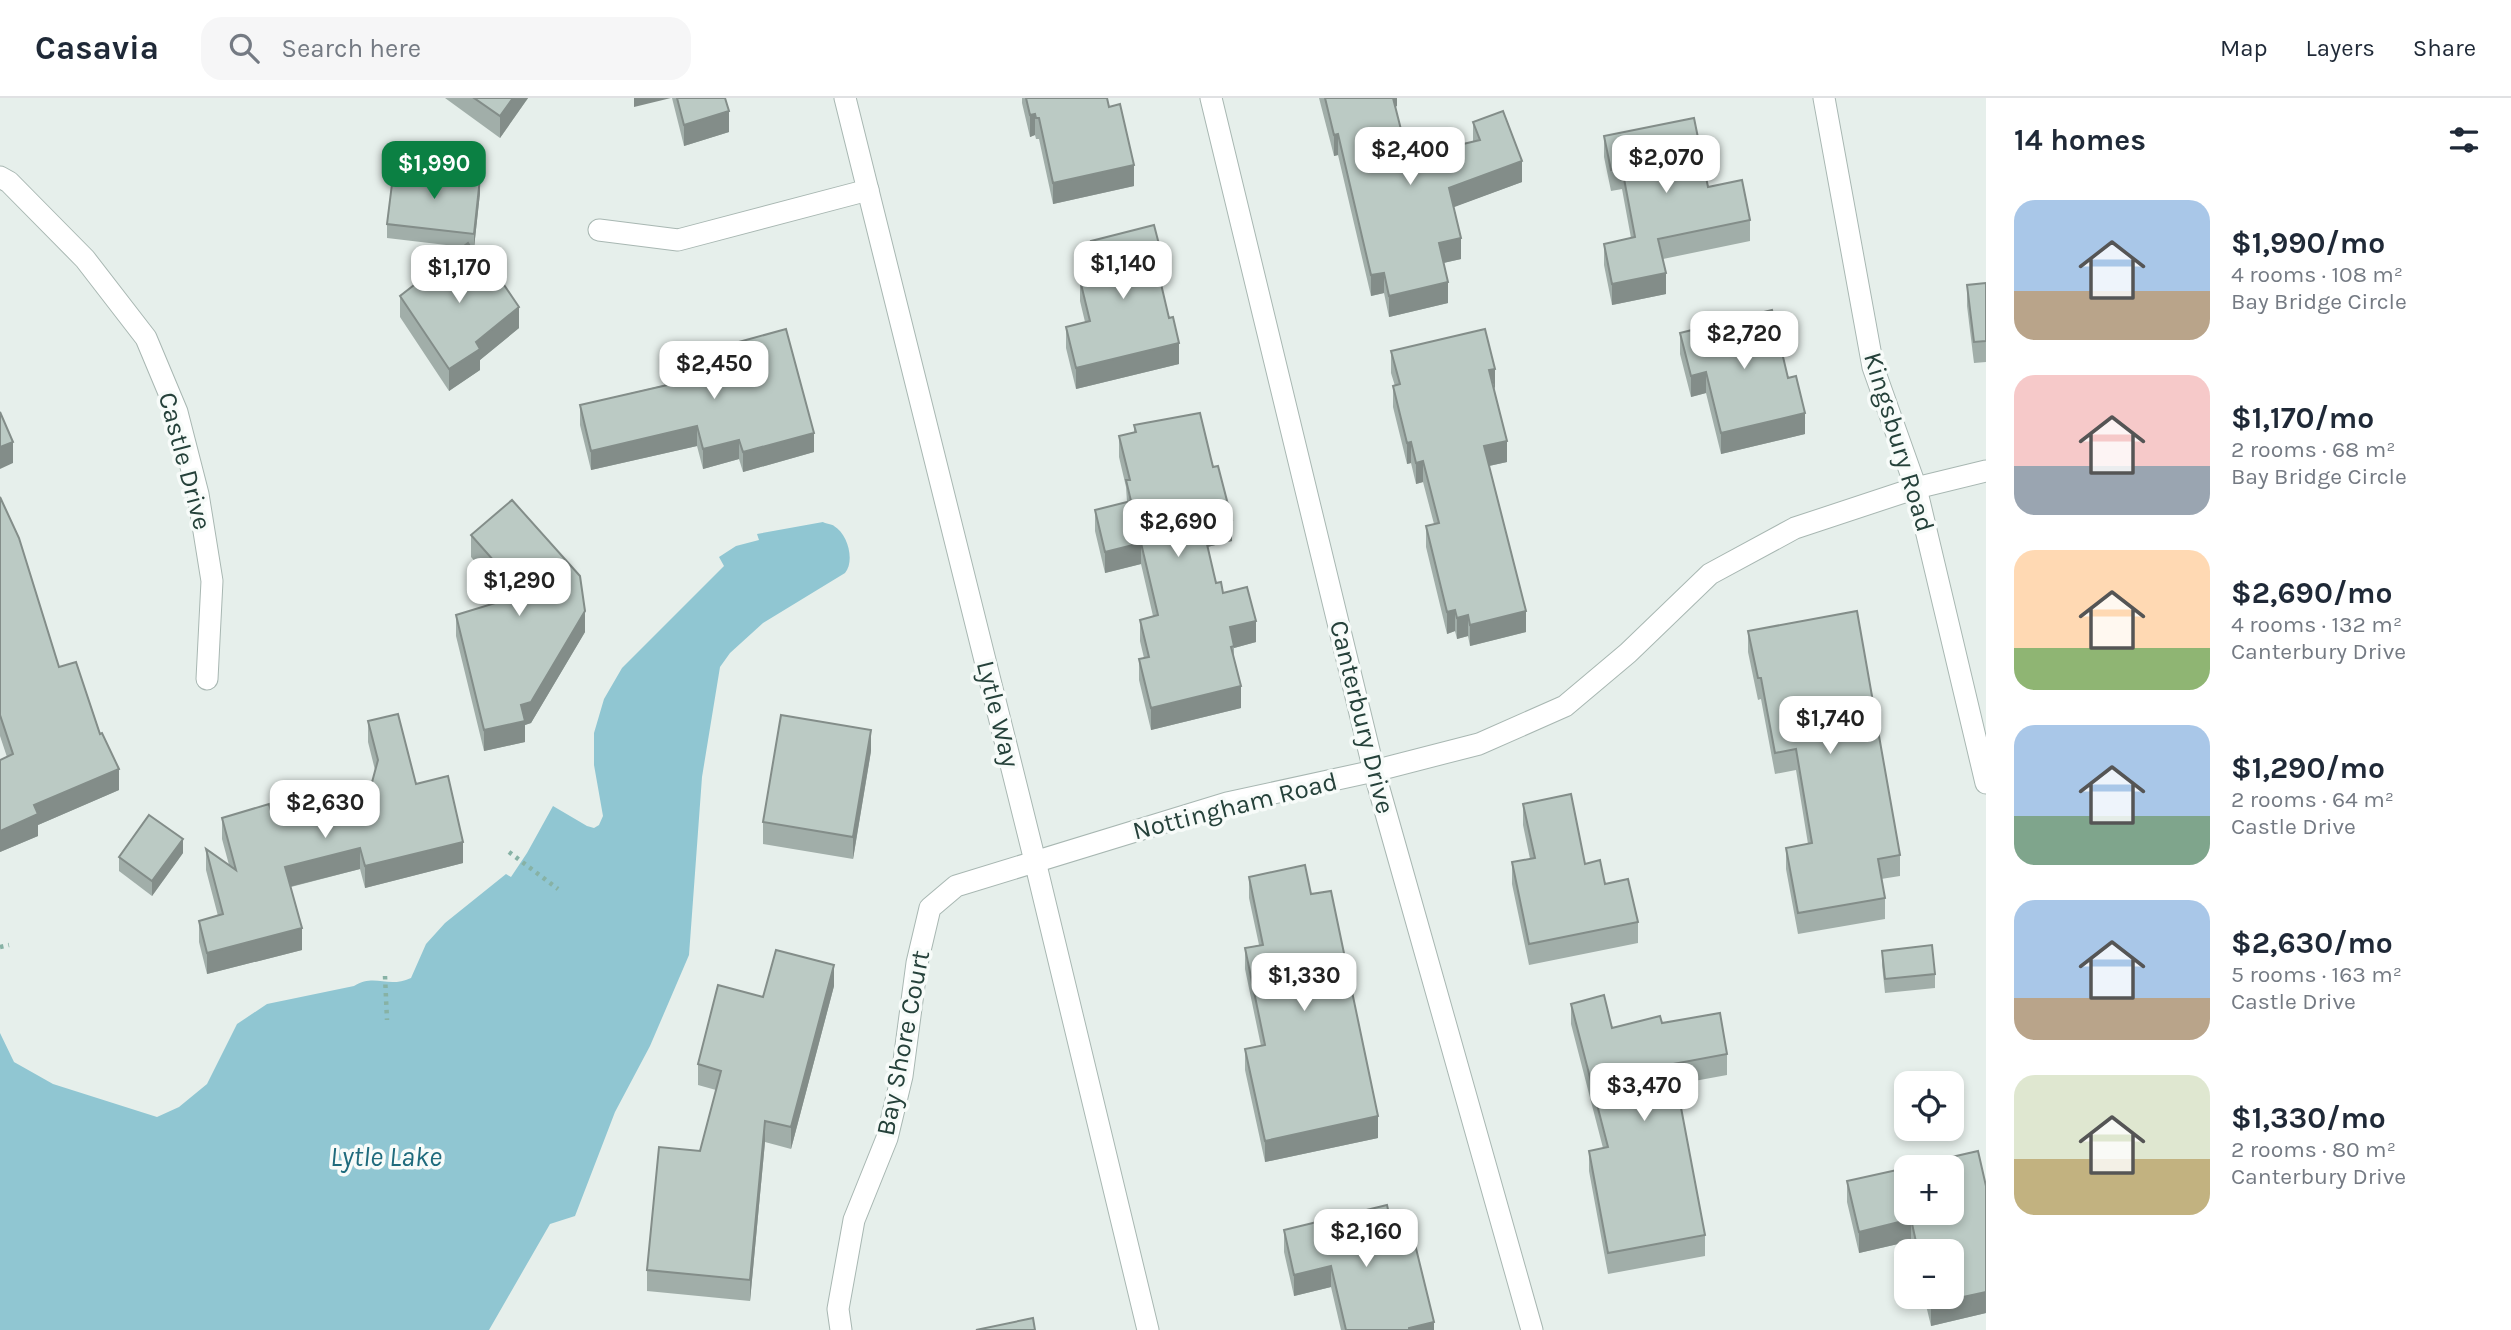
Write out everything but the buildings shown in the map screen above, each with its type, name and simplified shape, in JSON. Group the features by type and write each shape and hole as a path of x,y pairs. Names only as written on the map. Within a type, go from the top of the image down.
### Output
{"street":[{"name":"Lytle Way","path":"845,98 1035,861 1148,1330"},
{"name":"Canterbury Drive","path":"1211,98 1374,771 1532,1330"},
{"name":"Kingsbury Road","path":"1824,98 1873,367 1916,488 1986,783"},
{"name":"Castle Drive","path":"0,177 9,182 85,259 146,338 177,412 198,494 212,582 207,679"},
{"path":"599,230 678,240 868,190"},
{"name":"Nottingham Road","path":"1035,861 1227,803 1374,771 1479,744 1565,706 1629,653 1710,574 1795,528 1916,488 1986,471"},
{"name":"Bay Shore Court","path":"841,1330 838,1309 854,1220 887,1138 902,1076 917,963 930,908 956,886 1035,861"}],"path":[{"path":"509,852 558,889"},
{"path":"0,947 9,945"},
{"path":"384,976 387,1020"}],"water":[{"name":"Lytle Lake","path":"823,522 839,530 846,541 850,555 845,573 763,623 730,653 720,667 702,777 689,955 650,1046 615,1112 575,1216 550,1224 489,1330 0,1330 0,1033 14,1062 53,1084 157,1117 179,1107 207,1084 237,1024 267,1004 362,982 395,982 411,978 426,944 445,923 506,874 511,877 553,806 587,826 594,828 599,825 603,816 594,765 594,733 604,699 622,668 724,566 719,557 736,546 759,540 757,534"}]}
